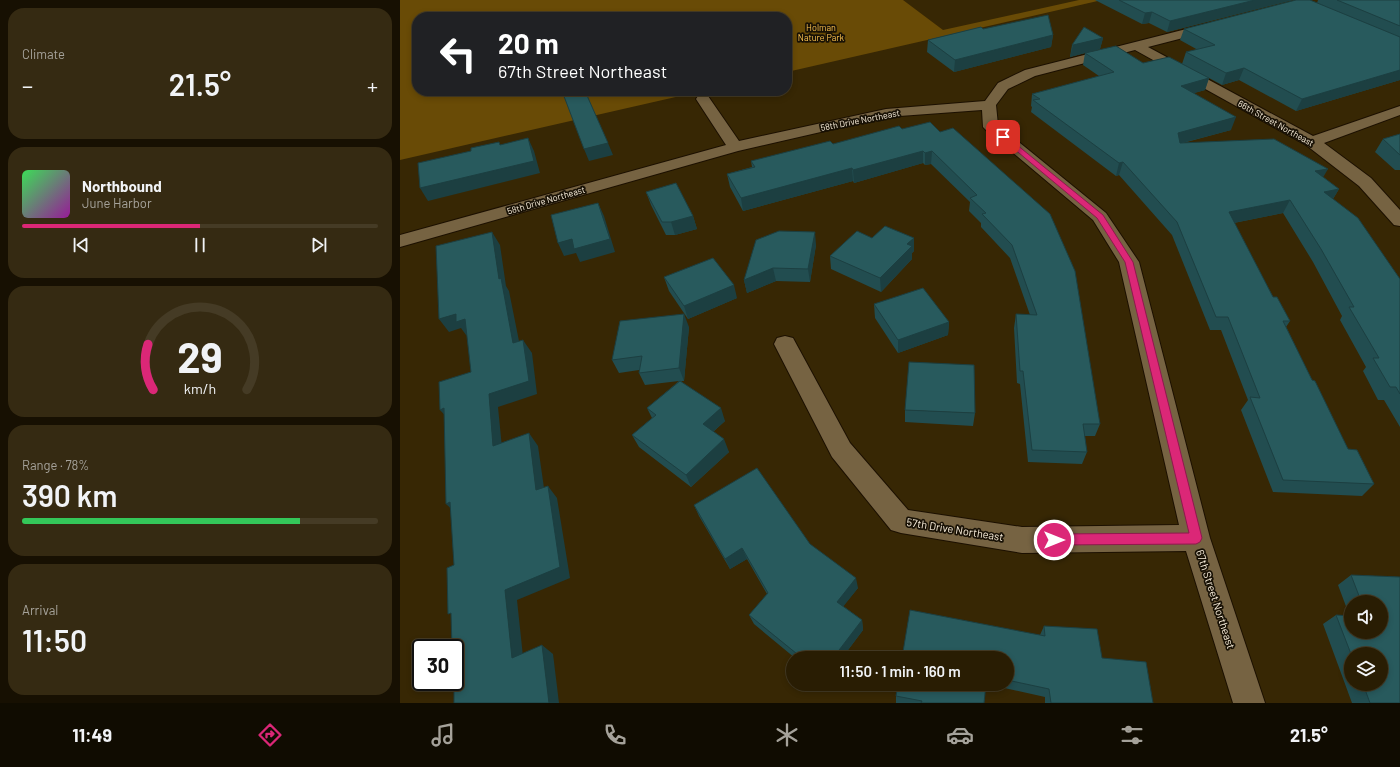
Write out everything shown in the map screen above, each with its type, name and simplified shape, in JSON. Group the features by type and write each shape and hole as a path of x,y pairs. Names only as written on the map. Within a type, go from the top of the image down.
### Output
{"street":[{"path":"989,104 1003,86 1030,73 1227,23"},
{"name":"66th Street Northeast","path":"1138,46 1312,142 1365,182 1400,221"},
{"path":"703,99 735,147"},
{"name":"58th Drive Northeast","path":"400,240 735,147 886,113 989,104"},
{"name":"67th Street Northeast","path":"989,104 991,127 1100,217 1129,262 1196,538 1249,703"},
{"path":"1312,142 1400,110"},
{"name":"57th Drive Northeast","path":"785,344 841,450 902,521 1022,540 1196,538"}],"green space":[{"name":"Holman Nature Park","path":"400,0 903,0 943,30 1079,0 1102,0 792,71 792,12 412,12 412,96 680,96 400,160"}],"building":[{"path":"1119,0 1255,0 1170,21 1152,12 1145,13"},
{"path":"1296,0 1310,0 1400,37 1400,70 1302,99 1244,68 1226,73 1186,52 1215,45 1184,29"},
{"path":"1337,0 1400,0 1400,26"},
{"path":"1048,15 1053,35 955,60 928,40 981,27 983,29"},
{"path":"1084,27 1103,38 1072,45"},
{"path":"1116,46 1143,63 1169,57 1209,78 1181,86 1236,117 1178,133 1180,143 1274,139 1328,169 1315,171 1339,189 1324,192 1358,218 1400,279 1400,394 1396,387 1390,387 1373,358 1379,358 1349,307 1354,307 1321,249 1290,200 1229,212 1273,297 1277,297 1290,321 1283,321 1312,380 1315,381 1348,449 1357,450 1374,484 1283,480 1250,397 1260,398 1228,317 1216,317 1177,222 1123,162 1119,163 1033,100 1040,99 1032,94 1114,72 1085,53"},
{"path":"564,96 587,96 608,143 584,149"},
{"path":"930,122 940,132 953,128 1050,214 1075,271 1100,424 1083,424 1087,452 1032,450 1023,371 1020,371 1016,314 1037,315 1012,245 982,214 986,213 970,198 977,195 932,151 925,153 923,151 853,170 852,168 741,198 727,174 755,167 751,161 830,141 833,144 899,126 902,129"},
{"path":"1400,134 1400,155 1383,139"},
{"path":"528,138 534,161 420,188 418,163 471,151 471,148 499,142 500,145"},
{"path":"676,183 693,216 671,222 662,222 646,192"},
{"path":"598,203 610,239 574,249 572,239 558,243 551,215"},
{"path":"885,226 914,238 907,244 912,246 880,278 830,256 857,231 872,238"},
{"path":"779,231 815,232 808,269 773,268 744,280 756,240"},
{"path":"492,232 499,279 501,278 513,343 523,340 529,381 489,394 493,446 529,433 536,490 548,486 560,567 505,590 512,658 542,645 549,703 454,703 454,691 464,691 464,639 452,639 451,613 448,614 447,568 454,565 450,502 446,504 444,408 440,410 439,382 471,372 465,319 456,322 456,314 439,319 436,246"},
{"path":"713,258 734,285 684,306 664,277"},
{"path":"923,288 949,322 898,340 874,304"},
{"path":"684,314 679,368 639,373 642,356 612,360 620,321"},
{"path":"909,362 974,365 975,413 905,410"},
{"path":"680,381 721,408 703,424 724,439 686,475 632,435 656,415 647,408"},
{"path":"757,468 810,544 856,578 837,602 862,620 838,651 793,651 749,615 768,593 742,548 725,559 694,505"},
{"path":"1351,575 1400,577 1400,703 1370,703 1366,691 1388,691 1388,647 1348,647 1345,639 1388,639 1388,595 1359,595"},
{"path":"910,610 1045,636 1044,626 1097,629 1102,658 1146,662 1153,703 1051,703 1049,689 1014,682 1014,651 903,651"},
{"path":"1336,615 1344,616 1344,636"},
{"path":"897,691 985,691 984,703 921,703 922,701 896,696"}],"route":[{"path":"1003,137 1100,217 1129,262 1196,538 1054,540"}]}
